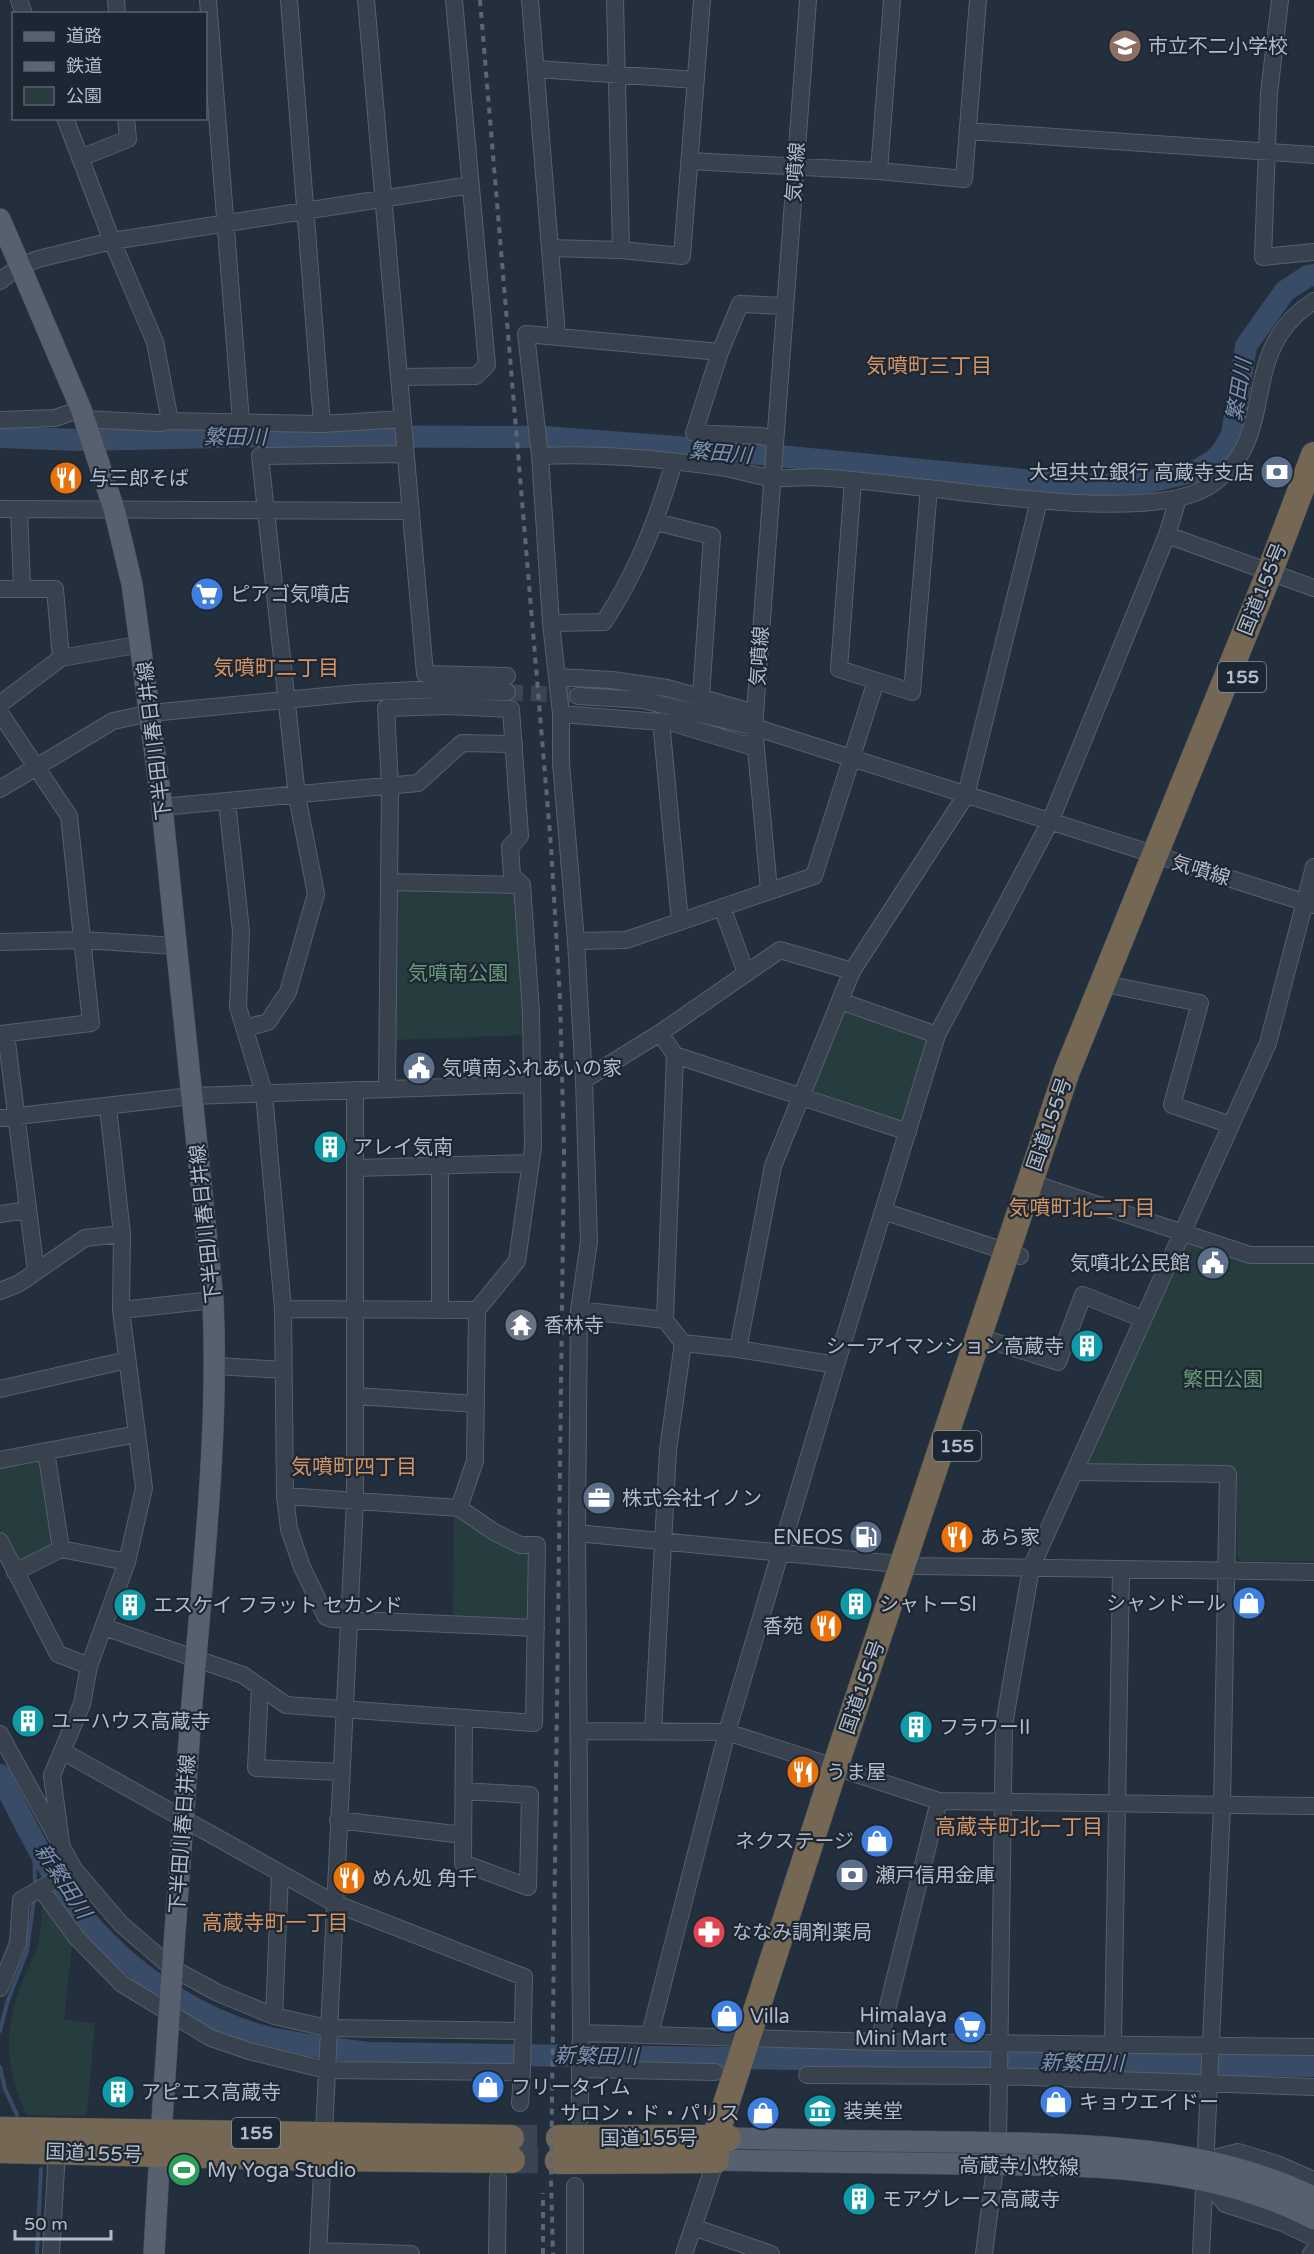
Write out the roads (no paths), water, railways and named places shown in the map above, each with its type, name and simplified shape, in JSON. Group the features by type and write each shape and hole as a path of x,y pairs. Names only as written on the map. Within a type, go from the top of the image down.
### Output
{"highway":[{"name":"国道155号","path":"1276,574 1314,455"},
{"name":"国道155号","path":"1037,1185 1067,1071 1160,857 1276,574 1314,493"},
{"name":"国道155号","path":"559,2150 720,2146 734,2071 755,2037 1013,1254 1037,1185 1115,986 1160,857"},
{"name":"国道155号","path":"911,1566 992,1341 1013,1254"},
{"name":"国道155号","path":"0,2130 159,2144 323,2146 507,2159"},
{"name":"国道155号","path":"0,2150 57,2151 159,2144"}],"main road":[{"name":"下半田川春日井線","path":"0,219 84,416 114,509 132,584 142,644 162,807 213,1300 216,1366 210,1491 168,2008 154,2254"},
{"name":"高蔵寺小牧線","path":"720,2146 998,2143 1120,2147 1206,2170 1314,2219"},
{"name":"高蔵寺小牧線","path":"720,2146 996,2165 1206,2170 1255,2175 1314,2197"}],"street":[{"path":"208,0 208,47 241,421"},
{"path":"289,0 322,424"},
{"path":"0,789 113,721 151,713 286,699 507,684 425,674 366,0"},
{"path":"399,377 476,376 487,365 454,0"},
{"path":"530,0 557,336"},
{"path":"615,0 621,250"},
{"path":"550,248 621,250 682,256 702,0"},
{"name":"気噴線","path":"808,0 755,720 852,759 1309,903"},
{"path":"879,171 892,0"},
{"path":"690,161 879,171 964,179 978,0"},
{"path":"1280,0 1269,93 1263,256 1314,252"},
{"path":"537,69 696,80"},
{"path":"66,120 112,241 155,342 170,421"},
{"path":"80,158 128,139 126,120"},
{"path":"968,131 1314,155"},
{"path":"0,281 20,266 38,259 112,241 471,185"},
{"path":"540,456 591,453 723,467 772,478 813,477 853,480 1039,501 1109,503 1178,499 1207,487 1232,469 1247,446 1264,365 1276,337 1292,316 1314,301"},
{"path":"775,439 761,436 694,433 720,352 740,304 785,306"},
{"path":"580,2119 577,1533 579,1310 589,1242 584,1080 576,941 561,763 561,714 551,623 540,456 526,334 720,352"},
{"path":"0,420 84,416 152,423 241,421 322,424 402,419"},
{"path":"244,1028 268,1022 288,992 316,894 297,796 260,456 405,453"},
{"path":"551,623 604,622 627,589 656,522 674,462"},
{"path":"853,480 839,669 912,692 929,488"},
{"path":"650,2034 727,1732 937,1035 1050,822 1167,536 1178,499"},
{"path":"738,1348 773,1166 852,971 966,795 1039,501"},
{"path":"0,509 410,511"},
{"path":"19,509 22,588"},
{"path":"656,522 712,536 701,696"},
{"path":"1167,536 1314,588"},
{"path":"0,588 55,589 62,658"},
{"path":"0,704 62,658 142,644"},
{"path":"557,677 612,680 667,688 701,696 755,720"},
{"path":"576,941 626,940 814,876 876,681"},
{"path":"578,696 644,700 755,720"},
{"path":"387,1089 390,786 386,708 448,706 511,709 520,836 510,847 512,875 522,885 531,1012 530,1163 517,1261 477,1310 475,1461 459,1509"},
{"path":"0,713 34,767 69,816 91,1023 3,1034 8,1117 27,1210 36,1272"},
{"path":"561,714 661,721 756,748"},
{"path":"755,720 769,890"},
{"path":"661,721 680,922"},
{"path":"162,807 418,783 462,743 514,744"},
{"path":"227,802 242,931 238,1007 264,1093 283,1309 285,1496 289,1528 302,1567 326,1617 536,1628"},
{"path":"984,2254 998,2143 1004,1725 1031,1568 1268,1043 1309,903 1314,867"},
{"path":"389,882 522,885"},
{"path":"722,907 746,973"},
{"path":"0,942 82,940 176,946"},
{"path":"584,1080 660,1033 780,950 852,971"},
{"path":"1115,986 1200,1003 1172,1105 1231,1125"},
{"path":"840,1001 937,1035"},
{"path":"653,1731 668,1450 683,1343 665,1320 675,1055 660,1033"},
{"path":"675,1055 908,1132"},
{"path":"8,1117 192,1096 532,1084"},
{"path":"355,1090 355,1501 327,2028 318,2252 411,2254"},
{"path":"62,1851 52,1775 82,1704 89,1666 127,1562 144,1488 121,1310 122,1234 108,1107"},
{"path":"356,1168 530,1163"},
{"path":"440,1166 440,1308"},
{"path":"1037,1185 1250,1255 1314,1255"},
{"path":"0,1214 27,1210"},
{"path":"883,1211 1013,1254"},
{"path":"0,1291 36,1272 85,1238 122,1234"},
{"path":"992,1341 1058,1362 1083,1295 1143,1318"},
{"path":"121,1310 213,1300"},
{"path":"283,1309 440,1308 477,1310"},
{"path":"579,1310 665,1320"},
{"path":"683,1343 738,1348 836,1365"},
{"path":"0,1389 127,1360"},
{"path":"216,1366 283,1370"},
{"path":"356,1396 476,1404"},
{"path":"0,1460 136,1434"},
{"path":"46,1451 61,1549"},
{"path":"1074,1472 1228,1474 1222,1806 1201,2254"},
{"path":"104,1627 243,1675 286,1705 534,1723 537,1545 520,1545 494,1532 459,1509 285,1496"},
{"path":"577,1533 911,1566 1314,1572"},
{"path":"1,1546 58,1654 89,1666"},
{"path":"15,1572 61,1549 127,1562"},
{"path":"1113,2044 1121,1570"},
{"path":"260,1688 256,1768 341,1772"},
{"path":"463,1791 530,1795 528,1887 463,1863 463,1791 464,1719"},
{"path":"579,1731 727,1732 939,1801 1314,1806"},
{"path":"0,1734 62,1851 74,1869 121,1924 172,1971 274,2016 327,2028 522,2031"},
{"path":"62,1751 334,1903 524,1977 520,2103"},
{"path":"879,2042 939,1801"},
{"path":"338,1820 463,1835"},
{"path":"0,1988 18,1943 21,1900 74,1869"},
{"path":"274,2016 280,1874"},
{"path":"40,1889 76,1938 122,1984 168,2008 211,2038 249,2051 326,2070 522,2072"},
{"path":"581,2033 879,2042 1314,2047"},
{"path":"580,2069 734,2071"},
{"path":"807,2074 999,2076 1208,2086 1314,2087"},
{"path":"684,2254 720,2146"},
{"path":"51,2254 57,2151"},
{"path":"1206,2170 1238,2152 1277,2164 1314,2180"},
{"path":"497,2254 507,2159"},
{"path":"1206,2170 1225,2204 1283,2223 1314,2238"},
{"path":"575,2186 575,2254"},
{"path":"693,2227 771,2254"},
{"path":"1311,2254 1314,2250"}],"waterway":[{"name":"繁田川","path":"0,437 80,440 263,436 544,437 728,451 1065,484 1136,485 1196,471 1213,461 1222,452 1232,435 1246,346 1285,291 1308,276 1314,275"},
{"name":"新繁田川","path":"0,1775 31,1836 57,1880 85,1919 106,1942 154,1983 180,2000 237,2028 266,2037 305,2045 370,2053 1314,2066"},
{"path":"34,1840 35,1885"},
{"path":"0,2031 7,2003 27,1951 34,1899"},
{"path":"0,2067 5,2089 17,2115"},
{"path":"37,2254 41,2169"}],"tunnel":[{"path":"507,692 578,696"},
{"path":"511,2138 559,2138"},
{"path":"512,2160 558,2161"}],"railway":[{"path":"480,0 551,846 560,999 564,1150 551,2179 553,2254"},
{"path":"543,2193 543,2254"}],"place":[{"name":"市立不二小学校","path":"1125,46"},
{"name":"大垣共立銀行 高蔵寺支店","path":"1277,472"},
{"name":"与三郎そば","path":"66,478"},
{"name":"ピアゴ気噴店","path":"207,594"},
{"name":"気噴南ふれあいの家","path":"419,1068"},
{"name":"アレイ気南","path":"330,1147"},
{"name":"気噴北公民館","path":"1213,1263"},
{"name":"香林寺","path":"521,1325"},
{"name":"シーアイマンション高蔵寺","path":"1087,1346"},
{"name":"株式会社イノン","path":"599,1498"},
{"name":"ENEOS","path":"866,1537"},
{"name":"あら家","path":"957,1537"},
{"name":"シャンドール","path":"1249,1603"},
{"name":"シャトーSI","path":"856,1604"},
{"name":"エスケイ フラット セカンド","path":"130,1605"},
{"name":"香苑","path":"826,1626"},
{"name":"ユーハウス高蔵寺","path":"28,1721"},
{"name":"フラワーII","path":"916,1727"},
{"name":"うま屋","path":"803,1772"},
{"name":"ネクステージ","path":"877,1841"},
{"name":"瀬戸信用金庫","path":"852,1875"},
{"name":"めん処 角千","path":"349,1878"},
{"name":"ななみ調剤薬局","path":"709,1932"},
{"name":"Villa","path":"727,2016"},
{"name":"Himalaya Mini Mart","path":"970,2027"},
{"name":"フリータイム","path":"488,2087"},
{"name":"アピエス高蔵寺","path":"118,2092"},
{"name":"キョウエイドー","path":"1056,2102"},
{"name":"装美堂","path":"820,2111"},
{"name":"サロン・ド・パリス","path":"763,2113"},
{"name":"My Yoga Studio","path":"184,2170"},
{"name":"モアグレース高蔵寺","path":"859,2199"}],"district":[{"name":"気噴町三丁目","path":"929,366"},
{"name":"気噴町二丁目","path":"276,668"},
{"name":"気噴町北二丁目","path":"1082,1208"},
{"name":"気噴町四丁目","path":"354,1467"},
{"name":"高蔵寺町北一丁目","path":"1019,1827"},
{"name":"高蔵寺町一丁目","path":"275,1923"}],"park label":[{"name":"気噴南公園","path":"458,973"},
{"name":"繁田公園","path":"1223,1379"}]}
